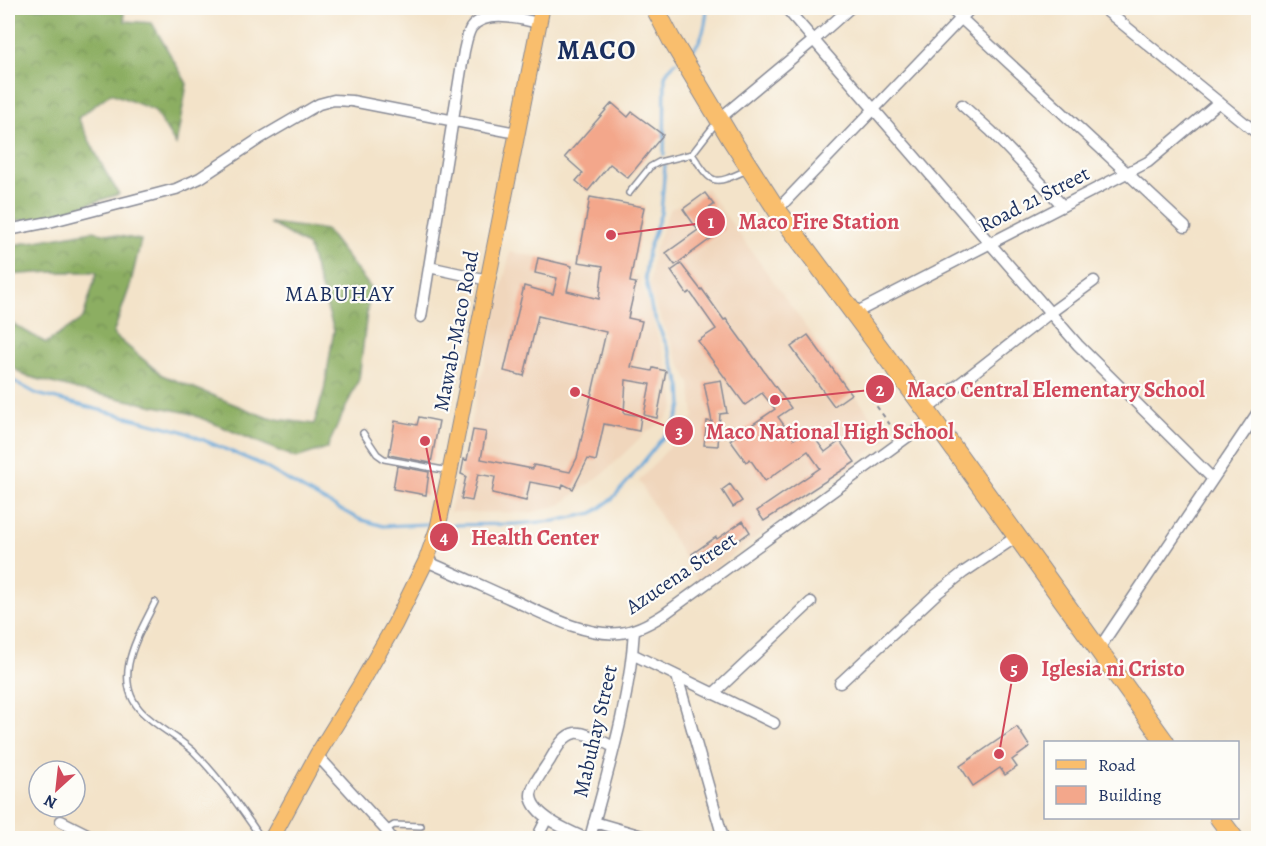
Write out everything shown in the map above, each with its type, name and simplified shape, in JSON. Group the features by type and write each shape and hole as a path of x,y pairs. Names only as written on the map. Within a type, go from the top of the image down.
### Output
{"highway":[{"path":"655,8 694,79 777,210 929,414 1164,741"},
{"path":"1220,819 1234,838"}],"main road":[{"name":"Mawab-Maco Road","path":"272,838 317,755 395,624 426,561 438,527 542,8"}],"street":[{"path":"786,8 1078,345 1213,479"},
{"path":"719,119 850,8"},
{"path":"950,8 1185,227"},
{"path":"777,210 971,8"},
{"path":"1103,8 1258,134"},
{"path":"421,317 467,37 478,22 493,17 509,17 539,23"},
{"path":"8,230 49,222 176,189 200,178 294,118 319,104 334,100 352,100 517,133"},
{"name":"Road 21 Street","path":"855,313 1148,162 1219,102"},
{"path":"963,105 1063,206"},
{"path":"429,267 488,280"},
{"name":"Azucena Street","path":"426,561 582,629 599,633 634,630 663,615 902,441 929,414 1050,313 1094,281"},
{"path":"1098,650 1258,412"},
{"path":"840,683 936,594 1016,537"},
{"path":"713,694 811,602"},
{"name":"Mabuhay Street","path":"590,838 614,747 628,681 634,630"},
{"path":"632,654 774,723"},
{"path":"677,676 723,838"},
{"path":"585,838 547,818 535,806 531,796 533,787 560,744 572,733 580,732 614,747"},
{"path":"317,755 388,834"},
{"path":"537,838 547,818"},
{"path":"61,821 95,838"},
{"path":"594,822 649,838"}],"lane":[{"path":"629,193 650,167 659,162 692,154 719,119"},
{"path":"692,154 706,175 719,181 749,169"},
{"path":"363,433 377,454 384,459 450,471"},
{"path":"155,602 129,658 127,675 129,692 141,711 192,751 235,800 261,838"},
{"path":"388,834 394,825 421,826"}],"path":[{"path":"866,383 865,390 902,441"}],"shaded area":[{"path":"706,188 887,439 698,581 639,481 694,416 690,383 649,291 653,253 669,210"},
{"path":"510,252 639,276 671,378 675,407 665,420 644,434 605,472 560,505 530,513 450,512"}],"green space":[{"path":"8,8 123,8 125,21 152,23 187,84 176,145 154,110 111,93 78,118 119,194 41,219 8,221"},
{"path":"270,223 326,230 370,287 359,379 327,448 296,458 189,413 78,390 23,375 8,363 8,321 46,343 83,318 97,272 8,275 8,246 93,231 141,240 130,286 113,334 162,375 268,418 314,424 324,391 334,330 308,246"}],"building":[{"path":"612,103 628,117 632,112 663,135 628,178 610,164 588,191 576,181 583,173 565,157"},
{"path":"705,193 714,205 709,208 724,229 675,265 666,253 698,230 683,209"},
{"path":"590,197 644,207 630,282 636,283 628,318 642,321 631,367 666,371 657,418 644,415 650,384 626,380 624,413 641,416 639,431 604,424 596,461 588,459 573,489 563,484 562,488 530,482 526,501 492,493 495,477 478,474 472,501 461,499 466,476 461,474 464,459 467,460 473,430 486,432 481,459 533,469 533,465 570,472 577,458 606,332 538,316 524,376 504,371 524,286 553,294 557,278 535,273 538,258 572,266 567,291 599,299 603,266 578,262"},
{"path":"681,264 724,320 726,319 791,408 778,417 794,439 808,429 825,452 840,441 855,462 764,521 757,511 820,468 808,451 765,481 750,459 746,462 730,440 775,409 762,393 745,405 698,341 716,329 690,292 687,294 671,271"},
{"path":"808,335 851,394 834,406 791,347"},
{"path":"721,380 727,413 720,414 718,446 704,445 707,421 712,422 704,383"},
{"path":"419,417 439,421 431,463 389,455 395,421 417,425"},
{"path":"397,466 429,472 426,495 393,489"},
{"path":"730,484 742,501 733,507 722,490"},
{"path":"743,521 750,532 699,564 692,554"},
{"path":"1017,727 1030,747 1012,760 1017,767 1005,775 1000,768 973,786 960,766"}],"waterway":[{"path":"687,55 696,46 702,34 707,8"},
{"path":"664,155 665,76 676,62"},
{"path":"449,525 555,521 593,513 612,499 676,421 682,406 681,387 652,311 645,276 648,251 661,213 665,165"},
{"path":"8,378 37,394 182,431 258,463 359,519 383,526 427,524"}],"place":[{"name":"Maco Fire Station","path":"611,235"},
{"name":"Maco National High School","path":"575,392"},
{"name":"Maco Central Elementary School","path":"775,400"},
{"name":"Health Center","path":"425,441"},
{"name":"Iglesia ni Cristo","path":"999,754"}],"district":[{"name":"MACO","path":"597,50"},
{"name":"MABUHAY","path":"340,293"}]}
